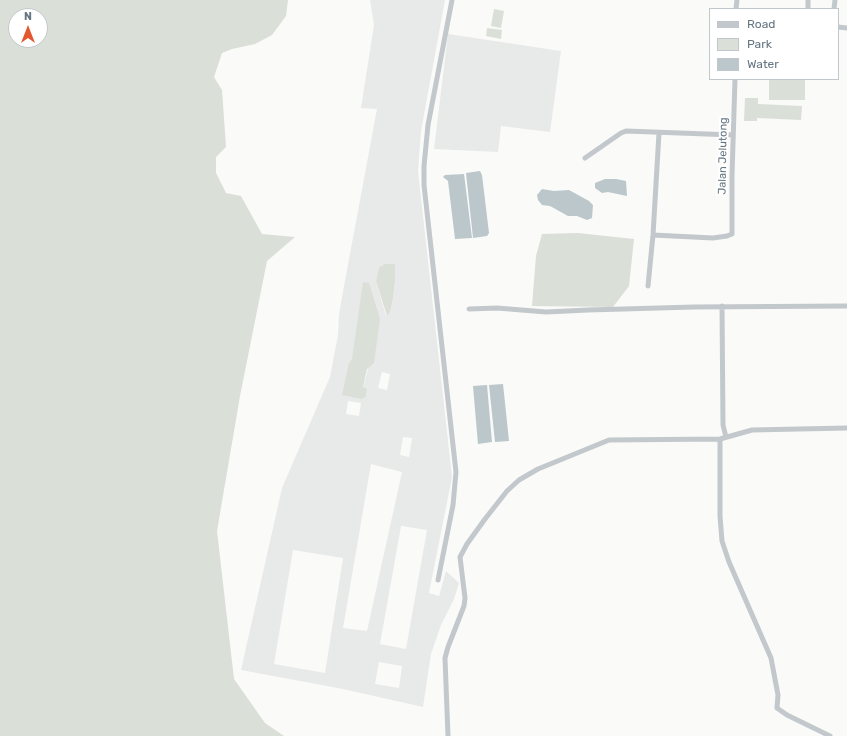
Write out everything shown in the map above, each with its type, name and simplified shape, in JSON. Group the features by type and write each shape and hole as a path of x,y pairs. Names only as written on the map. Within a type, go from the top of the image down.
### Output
{"street":[{"path":"438,580 454,501 456,465 424,185 424,166 428,125 452,0"},
{"name":"Jalan Jelutong","path":"653,235 713,238 732,234 735,80"},
{"path":"585,158 621,133 630,131 733,136"},
{"path":"648,286 653,235 658,133"},
{"path":"722,306 723,438 720,528 722,541 735,577 771,658 778,695 776,708 830,736"},
{"path":"469,309 497,308 546,312 595,309 722,306 847,306"},
{"path":"448,736 445,658 464,606 465,598 460,558 467,544 507,491 519,480 538,469 609,440 723,438 752,430 847,428"}],"shaded area":[{"path":"370,0 445,0 421,131 418,171 452,477 429,593 439,596 446,571 459,583 454,599 441,625 431,654 423,707 343,689 241,670 282,488 330,377 338,335 339,314 377,109 361,108 374,25","holes":["395,264 393,299 390,312 386,316 376,281 379,267 382,265","352,359 368,369 363,388 367,389 366,396 349,363","382,372 390,374 387,390 378,388","348,401 361,403 359,416 346,414","403,437 412,438 409,457 400,455","371,464 402,472 367,631 343,628","401,526 427,530 406,649 380,644","293,550 343,558 325,673 274,664","379,662 402,666 399,688 375,684"]},
{"path":"448,34 561,51 550,132 501,126 498,152 434,149"}],"green space":[{"path":"0,0 288,0 286,16 272,35 255,44 232,49 222,53 214,77 222,90 226,147 216,157 216,173 226,193 241,196 262,234 295,237 267,261 240,396 217,531 234,679 265,723 284,736 0,736"},
{"path":"494,9 504,11 501,28 491,26"},
{"path":"487,28 502,30 501,39 486,36"},
{"path":"769,80 805,80 805,100 769,100"},
{"path":"745,98 758,98 758,104 802,106 801,120 757,118 757,121 744,121"},
{"path":"578,233 634,239 629,286 613,307 532,306 536,256 542,234"},
{"path":"385,264 395,264 393,299 390,312 387,316 376,281 379,267"},
{"path":"363,282 369,283 380,319 374,363 367,369 363,387 367,389 366,396 362,399 342,395 349,363 352,359"}],"water":[{"path":"480,171 482,175 489,233 487,236 473,238 466,173"},
{"path":"464,174 472,238 455,239 448,181 443,177 445,175"},
{"path":"605,179 626,181 627,196 608,192 602,193 595,188 595,183"},
{"path":"542,189 554,191 569,190 589,201 593,205 592,218 587,220 577,216 568,216 550,206 542,205 538,200 537,195"},
{"path":"503,384 509,441 495,442 489,385"},
{"path":"487,385 492,442 478,444 473,386"}]}
